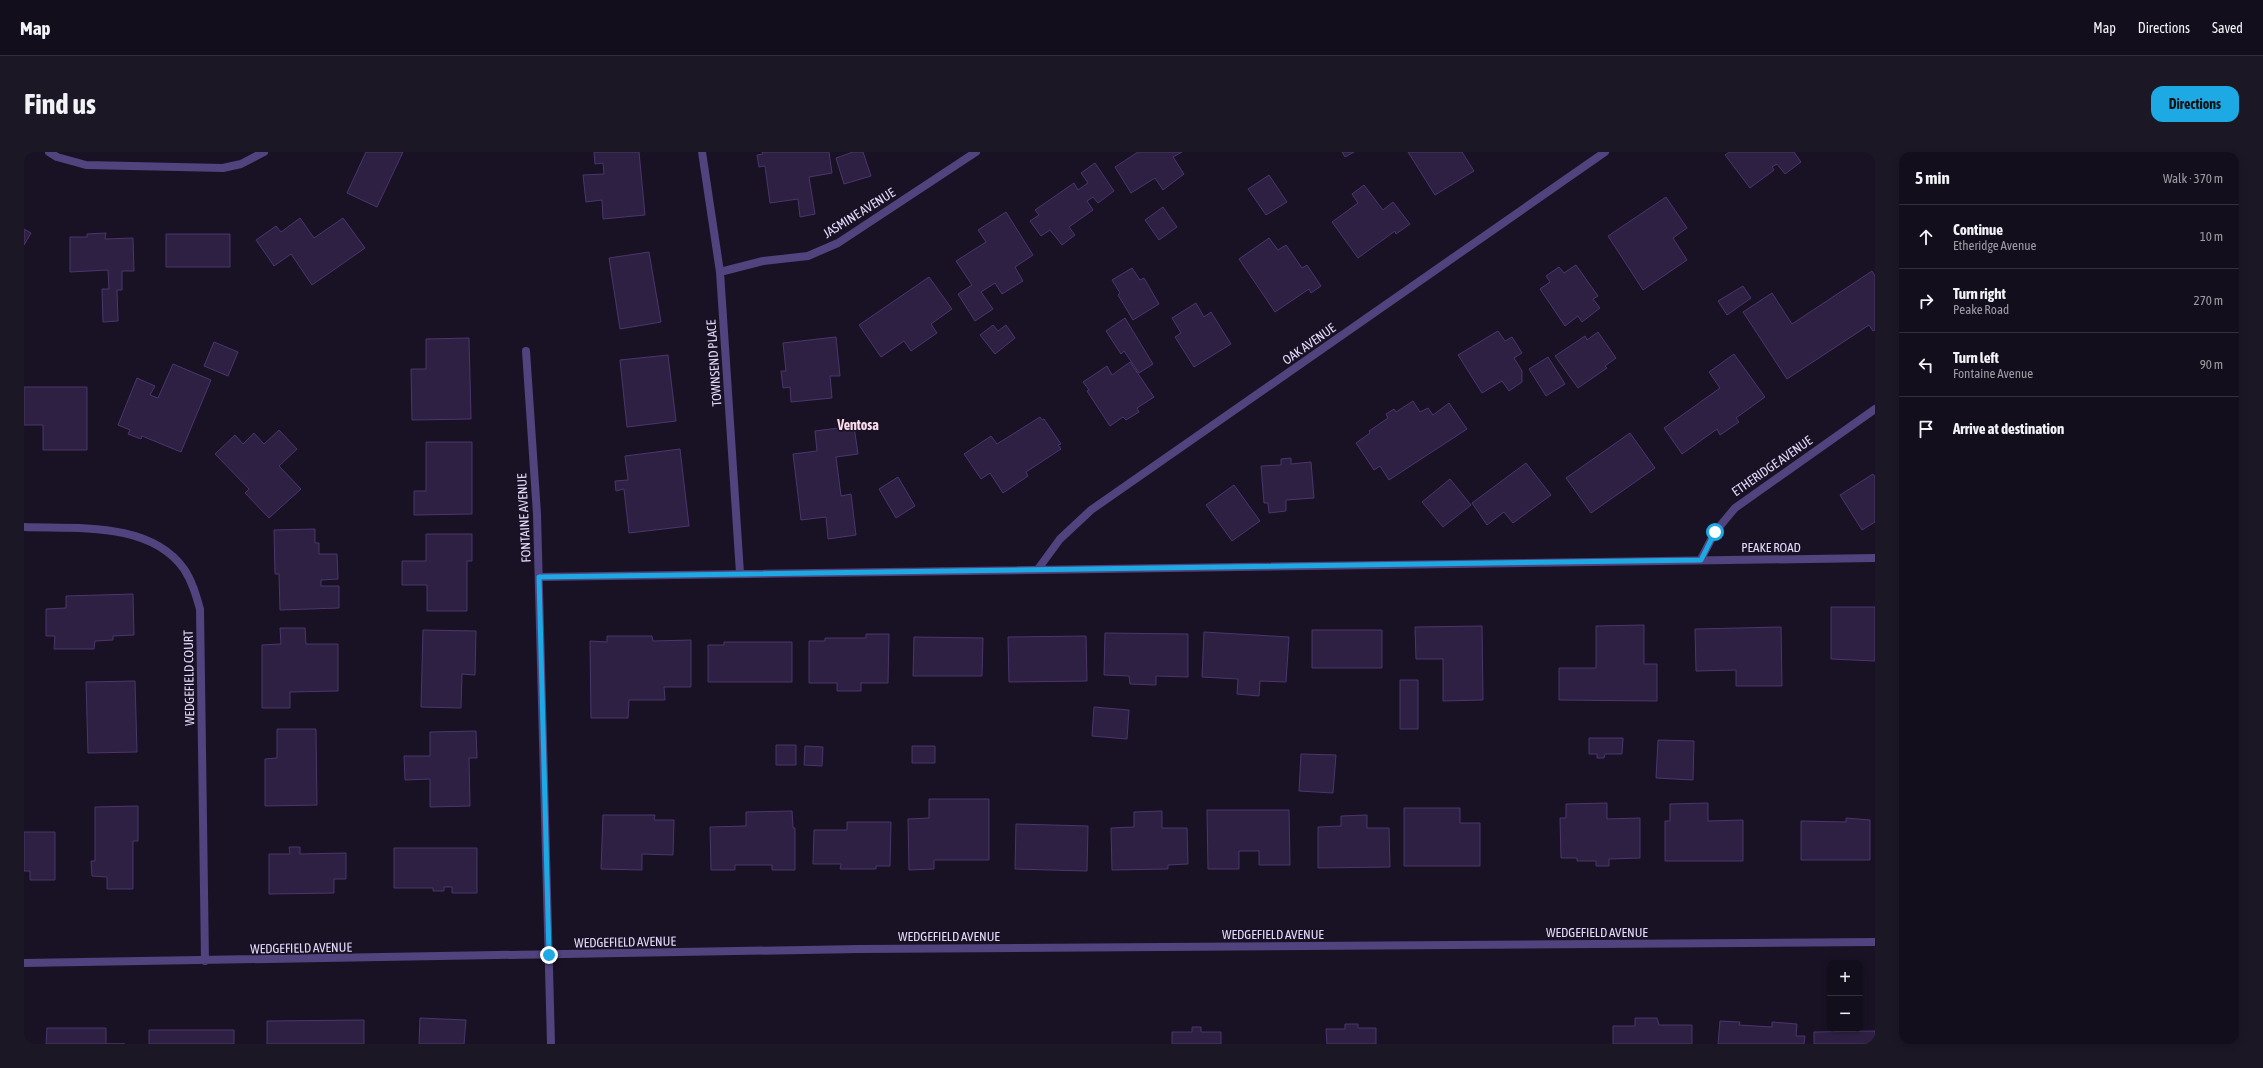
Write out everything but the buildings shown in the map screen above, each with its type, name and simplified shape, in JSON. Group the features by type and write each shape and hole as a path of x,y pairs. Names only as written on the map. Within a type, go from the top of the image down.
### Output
{"street":[{"path":"49,152 57,157 86,165 223,168 241,164 264,152"},
{"name":"TOWNSEND PLACE","path":"702,152 720,272 740,573"},
{"name":"JASMINE AVENUE","path":"720,272 762,261 808,256 838,243 976,152"},
{"name":"OAK AVENUE","path":"1038,569 1060,539 1091,510 1606,152"},
{"name":"FONTAINE AVENUE","path":"526,351 538,514 551,1044"},
{"name":"ETHERIDGE AVENUE","path":"1701,560 1715,532 1735,508 1875,409"},
{"name":"WEDGEFIELD COURT","path":"24,527 117,531 140,536 162,548 183,568 193,585 200,609 205,961"},
{"name":"PEAKE ROAD","path":"539,577 1038,569 1197,569 1875,558"},
{"name":"WEDGEFIELD AVENUE","path":"24,963 868,949 1875,942"}],"district":[{"name":"Ventosa","path":"858,425"}],"route":[{"path":"549,955 539,577 1038,569 1181,569 1701,560 1715,532"}]}
